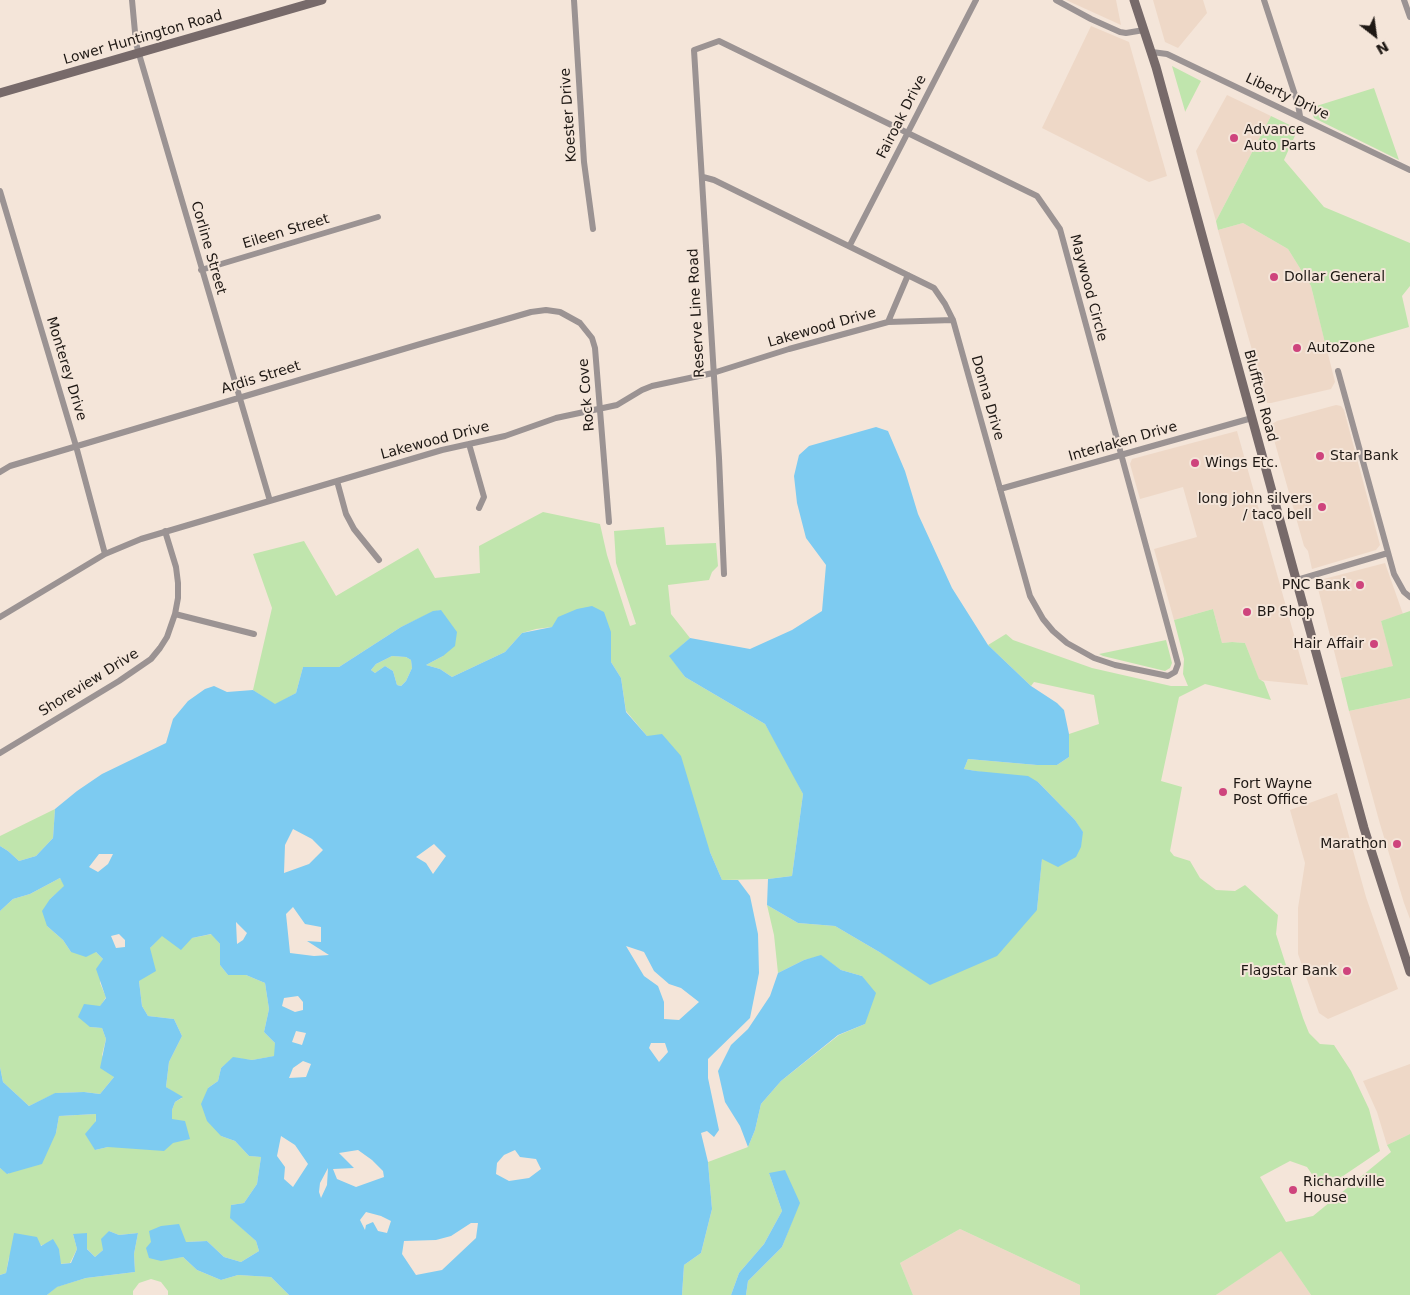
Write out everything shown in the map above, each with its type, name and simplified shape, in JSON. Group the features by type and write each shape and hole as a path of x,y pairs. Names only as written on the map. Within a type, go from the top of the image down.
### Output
{"main road":[{"name":"Lower Huntington Road","path":"0,93 322,0"},
{"name":"Bluffton Road","path":"1134,0 1152,52 1364,828 1410,972"}],"street":[{"name":"Corline Street","path":"132,0 138,54 270,500"},
{"name":"Koester Drive","path":"574,0 584,162 593,229"},
{"name":"Fairoak Drive","path":"850,245 976,0"},
{"path":"1056,0 1120,32 1144,30"},
{"path":"1264,0 1298,104 1300,116"},
{"path":"1404,0 1410,17"},
{"name":"Maywood Circle","path":"694,50 719,41 1038,196 1060,229 1178,664 1175,672"},
{"name":"Reserve Line Road","path":"694,50 703,177 724,574"},
{"name":"Liberty Drive","path":"1152,52 1167,54 1410,170"},
{"name":"Donna Drive","path":"703,177 714,180 850,245 934,288 945,304 952,320 1030,596 1043,619 1053,631 1067,642 1094,658 1115,666 1168,676 1175,672"},
{"name":"Monterey Drive","path":"0,191 76,446 105,554"},
{"name":"Eileen Street","path":"201,270 378,217"},
{"name":"Lakewood Drive","path":"888,322 908,275"},
{"name":"Rock Cove","path":"532,312 546,310 560,312 571,317 586,329 592,338 595,348 601,408 609,522"},
{"name":"Ardis Street","path":"0,472 10,466 76,446 532,312"},
{"name":"Lakewood Drive","path":"0,617 122,545 165,531 442,450 506,436 556,418 626,401 642,390 652,386 713,373 788,349 888,322 952,320"},
{"path":"1338,371 1394,574 1404,592 1410,596"},
{"name":"Interlaken Drive","path":"1000,490 1252,418"},
{"path":"469,444 484,498 479,508"},
{"path":"337,481 346,514 354,529 379,560"},
{"name":"Shoreview Drive","path":"0,752 120,681 152,659 167,637 175,614 178,583 176,567 165,531"},
{"path":"1296,580 1388,554"},
{"path":"175,614 254,634"}],"shaded area":[{"path":"1066,0 1116,0 1121,25"},
{"path":"1153,0 1203,0 1207,13 1178,48 1165,42"},
{"path":"1091,26 1129,42 1167,176 1149,182 1042,128"},
{"path":"1227,95 1271,116 1216,221 1196,151"},
{"path":"1243,223 1288,249 1311,286 1335,382 1331,389 1267,403 1218,230"},
{"path":"1336,405 1341,406 1344,410 1380,545 1376,550 1312,569 1271,429 1272,424 1277,421"},
{"path":"1237,431 1308,685 1259,680 1245,643 1222,643 1213,609 1174,620 1154,549 1197,537 1183,487 1140,499 1130,464 1132,459"},
{"path":"1385,563 1403,614 1381,621 1394,666 1341,678 1316,581"},
{"path":"1410,698 1410,919 1380,824 1349,711"},
{"path":"1337,793 1366,897 1398,989 1328,1019 1319,1013 1298,954 1298,908 1305,863 1290,810"},
{"path":"1410,1064 1410,1134 1387,1145 1377,1112 1363,1081"},
{"path":"960,1229 1080,1285 1080,1295 913,1295 900,1263"},
{"path":"1281,1250 1311,1295 1216,1295"}],"green space":[{"path":"1172,66 1201,81 1185,112 1185,111"},
{"path":"1374,88 1399,160 1314,118 1310,108"},
{"path":"1271,116 1298,129 1284,160 1324,207 1410,243 1410,286 1402,296 1409,327 1327,351 1311,286 1288,249 1243,223 1218,230 1216,221"},
{"path":"543,512 600,524 607,555 630,626 636,624 616,563 614,531 664,527 666,545 716,543 718,566 712,572 709,580 668,585 671,614 690,638 670,656 685,677 765,724 785,758 803,794 792,876 768,879 722,880 710,852 647,736 626,711 621,678 611,662 611,632 552,627 536,629 522,633 505,652 452,677 440,669 426,665 443,656 441,610 401,627 339,667 303,667 296,693 275,705 253,690 272,608 253,554 304,541 336,596 418,548 435,578 480,573 479,546"},
{"path":"1213,609 1222,643 1245,643 1259,679 1264,682 1271,700 1205,684 1179,697 1161,781 1182,787 1170,851 1174,856 1190,861 1200,878 1216,890 1235,891 1245,885 1278,915 1276,934 1309,1033 1320,1044 1334,1045 1351,1071 1369,1109 1380,1151 1340,1178 1320,1186 1307,1167 1290,1161 1260,1177 1286,1222 1313,1216 1391,1152 1387,1145 1410,1134 1410,1295 1311,1295 1281,1251 1216,1295 1080,1295 1080,1285 960,1229 900,1263 913,1295 746,1295 748,1281 782,1247 799,1203 769,1173 782,1211 764,1244 739,1273 731,1295 682,1295 684,1265 701,1253 712,1209 708,1162 748,1147 755,1130 761,1104 781,1081 839,1035 865,1024 862,976 841,970 821,956 804,960 778,973 774,935 767,905 798,923 835,926 881,953 1037,910 1042,858 1083,833 1075,820 1038,782 964,769 968,759 1057,765 1069,757 1069,734 1099,724 1094,695 1034,682 1031,686 988,645 1006,634 1013,640 1092,668 1171,686 1188,686 1183,674 1184,659 1174,620"},
{"path":"1410,611 1410,698 1349,711 1341,678 1393,666 1381,621"},
{"path":"1166,640 1172,663 1170,668 1165,671 1099,654"},
{"path":"392,656 406,657 411,660 412,668 406,681 401,686 397,685 393,671 385,666 375,673 371,670 376,664"},
{"path":"55,809 53,838 36,856 19,861 0,846 0,836"},
{"path":"60,878 65,886 50,899 47,926 63,940 71,952 96,952 103,959 100,983 106,997 90,1027 102,1028 106,1039 102,1055 114,1077 100,1094 84,1092 56,1093 29,1106 3,1082 0,1067 0,911 13,899 30,894"},
{"path":"212,934 220,944 220,965 228,975 246,975 265,983 269,1009 264,1032 275,1043 275,1056 252,1060 233,1058 221,1068 218,1081 208,1088 221,1136 235,1141 249,1156 261,1157 257,1184 244,1203 231,1205 231,1218 256,1241 259,1251 241,1262 224,1257 207,1241 186,1242 161,1260 183,1257 197,1270 221,1280 238,1275 271,1277 289,1295 168,1295 168,1291 161,1282 151,1279 139,1283 133,1291 133,1295 47,1295 56,1287 86,1278 135,1272 134,1254 138,1233 119,1235 109,1231 103,1250 95,1257 73,1234 77,1249 70,1263 60,1264 59,1249 48,1243 9,1257 6,1273 0,1275 0,1168 8,1174 56,1133 59,1116 96,1114 95,1150 108,1147 172,1119 172,1110 175,1102 182,1098 166,1087 169,1062 182,1036 174,1019 148,1016 142,1006 139,981 150,948 162,935 192,938"}],"water":[{"path":"876,427 888,431 905,471 918,514 952,588 988,645 1031,686 1057,703 1064,710 1069,734 1069,757 1057,765 968,759 964,769 1028,776 1038,782 1075,820 1083,832 1081,847 1076,857 1058,867 1042,859 1037,910 997,956 930,985 835,926 798,923 767,905 768,879 792,876 803,794 765,724 685,677 669,656 690,638 750,649 792,630 822,611 826,565 806,538 797,503 794,476 799,455 809,446"},
{"path":"592,606 604,612 611,632 611,662 621,678 626,712 647,736 662,734 681,756 710,852 722,880 738,880 750,896 758,934 759,973 750,1018 708,1059 708,1078 719,1130 714,1137 707,1131 701,1133 708,1162 712,1209 701,1253 684,1265 682,1295 289,1295 271,1277 238,1275 221,1280 197,1270 183,1257 161,1261 149,1258 146,1248 151,1242 149,1231 161,1226 179,1224 186,1242 207,1241 224,1257 241,1262 259,1251 256,1241 230,1218 231,1205 244,1203 257,1184 261,1157 249,1156 235,1141 221,1136 207,1121 201,1104 208,1088 218,1081 221,1068 233,1057 252,1060 274,1056 275,1043 264,1032 269,1009 265,983 246,975 228,975 220,965 220,944 211,934 192,938 181,950 162,936 150,948 156,971 139,981 142,1006 148,1016 174,1019 182,1036 169,1062 166,1087 183,1097 175,1102 172,1110 172,1119 185,1121 190,1139 173,1143 164,1151 108,1147 95,1150 85,1134 96,1121 96,1114 59,1116 56,1133 42,1164 7,1174 0,1168 0,1067 3,1082 29,1106 55,1093 84,1092 100,1094 114,1077 100,1068 106,1039 102,1028 90,1027 78,1017 84,1004 100,1006 106,998 96,969 103,959 96,952 86,957 71,952 63,940 47,926 42,911 50,899 64,886 60,878 30,894 13,899 0,911 0,846 19,861 36,856 53,838 55,809 102,774 166,743 173,719 188,701 205,689 214,686 227,692 253,690 275,704 296,693 303,667 339,667 401,627 433,611 441,610 457,632 455,646 443,656 426,665 440,669 452,677 505,652 522,633 552,627 558,617 577,609","holes":["392,656 406,657 411,660 412,668 406,681 401,686 397,685 393,671 385,666 375,673 371,670 376,664","293,829 312,839 323,850 309,864 284,873 285,845","434,844 446,856 433,874 426,863 416,857","99,854 113,854 108,864 98,872 89,867","293,907 305,924 321,927 321,942 307,941 329,955 314,956 290,953 286,914","236,922 247,933 243,940 237,944","119,934 125,940 125,947 116,948 111,936","626,946 644,952 654,971 669,984 681,988 699,1002 679,1020 664,1019 664,1002 658,986 644,976","298,996 303,1002 303,1010 295,1012 282,1006 284,998","296,1031 306,1033 302,1045 292,1042","651,1043 665,1043 668,1052 659,1062 649,1048","303,1061 311,1064 306,1077 289,1078 293,1068","281,1136 295,1145 308,1164 293,1187 284,1179 285,1167 277,1156","358,1150 383,1171 384,1177 356,1187 337,1179 333,1169 354,1168 339,1153","515,1150 520,1157 536,1159 541,1169 529,1178 509,1181 496,1174 497,1163 504,1155","328,1168 327,1185 321,1198 319,1192 320,1183","366,1212 391,1221 387,1233 378,1231 373,1222 366,1225 365,1230 360,1220","471,1223 478,1223 476,1238 442,1270 416,1275 402,1254 404,1241 436,1240 451,1236"]},
{"path":"821,955 841,970 862,976 876,993 865,1024 838,1035 781,1081 761,1104 755,1130 748,1147 740,1126 725,1102 718,1071 731,1045 748,1029 770,996 778,973 804,960"},
{"path":"785,1170 800,1203 782,1247 748,1281 746,1295 731,1295 739,1273 764,1244 782,1211 769,1173"},
{"path":"109,1231 119,1235 138,1233 134,1254 135,1272 86,1278 57,1287 47,1295 0,1295 0,1275 6,1273 14,1233 37,1237 41,1246 53,1239 59,1249 61,1264 71,1263 77,1249 73,1234 87,1233 87,1249 95,1257 103,1250 101,1239"}],"place":[{"name":"Advance Auto Parts","path":"1234,138"},
{"name":"Dollar General","path":"1274,277"},
{"name":"AutoZone","path":"1297,348"},
{"name":"Star Bank","path":"1320,456"},
{"name":"Wings Etc.","path":"1195,463"},
{"name":"long john silvers / taco bell","path":"1322,507"},
{"name":"PNC Bank","path":"1360,585"},
{"name":"BP Shop","path":"1247,612"},
{"name":"Hair Affair","path":"1374,644"},
{"name":"Fort Wayne Post Office","path":"1223,792"},
{"name":"Marathon","path":"1397,844"},
{"name":"Flagstar Bank","path":"1347,971"},
{"name":"Richardville House","path":"1293,1190"}]}
